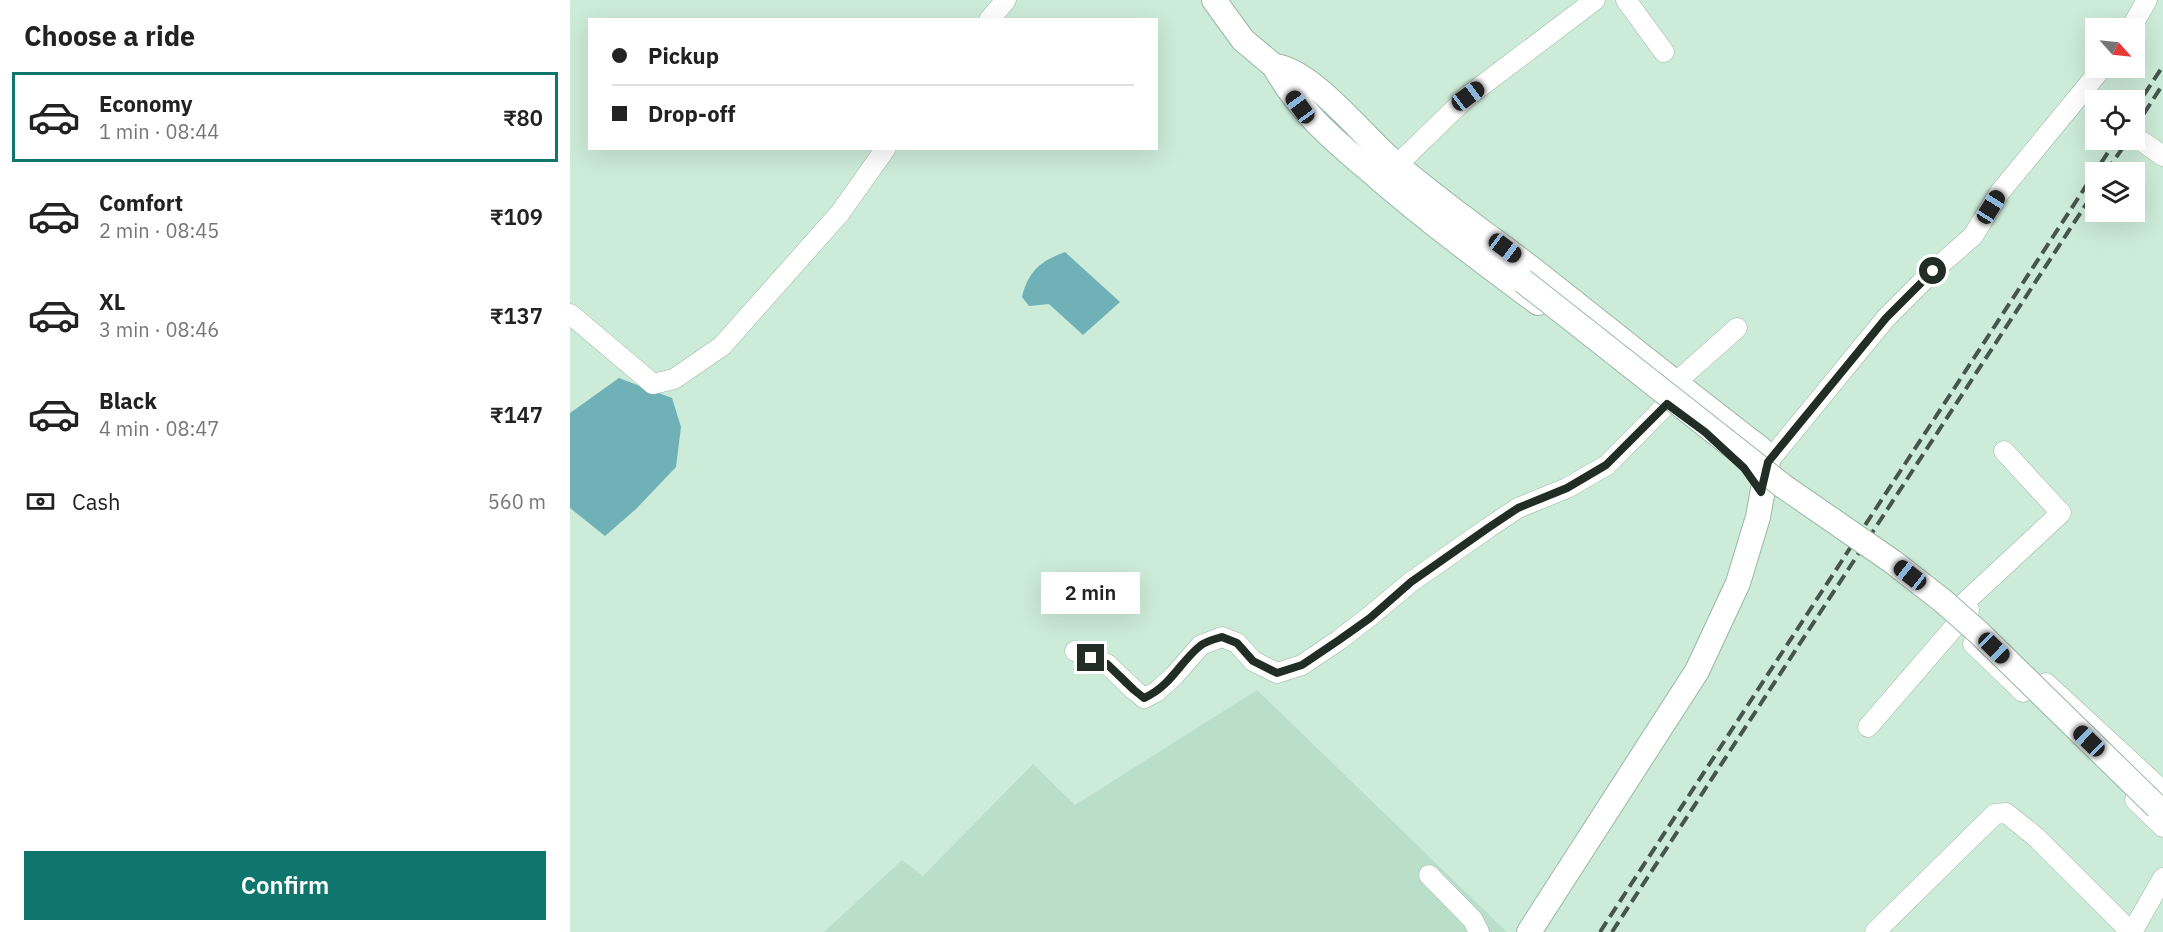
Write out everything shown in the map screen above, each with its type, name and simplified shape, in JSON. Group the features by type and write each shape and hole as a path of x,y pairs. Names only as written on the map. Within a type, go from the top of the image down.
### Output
{"main road":[{"path":"1214,0 1243,40 1274,66 1380,167 1436,214 1783,486 1893,562 1943,601 2161,809"},
{"path":"1274,66 1285,67 1309,80 1397,165 1673,394 1705,432 1744,468 1761,492"},
{"path":"1274,66 1300,107 1327,134 1402,199 1673,394 1761,448 1768,462 1758,517 1738,583 1697,671 1529,932"}],"street":[{"path":"991,18 1006,0"},
{"path":"1397,165 1468,96 1595,0"},
{"path":"1626,0 1664,52"},
{"path":"2137,18 2147,0"},
{"path":"1768,462 1886,318 1933,271 1973,236 2001,192 2094,78"},
{"path":"2145,143 2163,156"},
{"path":"570,314 653,384 674,379 723,346 840,213 885,150"},
{"path":"1075,651 1107,664 1144,698 1156,692 1174,676 1201,645 1222,637 1237,643 1253,661 1277,673 1302,665 1370,618 1411,582 1518,508 1567,488 1606,465 1673,394 1683,376 1737,328"},
{"path":"1868,727 1955,626 1966,608 2061,513 2004,451"},
{"path":"1896,562 1901,562 1935,580 1966,608 2161,809 1943,614 1890,573 1891,567 1896,562"},
{"path":"1875,932 1995,814 2006,813 2037,838 2132,932 2163,878"},
{"path":"1429,875 1473,920 1479,932"}],"shaded area":[{"path":"1257,690 1507,932 824,932 902,860 923,876 1033,764 1075,805"}],"water":[{"path":"1065,252 1120,302 1083,335 1049,304 1029,306 1022,297 1036,268"},
{"path":"619,378 672,398 681,427 676,467 636,509 605,536 570,508 570,413"}],"railway":[{"path":"2145,93 2163,66"},
{"path":"2145,112 2163,84"},
{"path":"1600,932 2109,150"},
{"path":"2113,162 2121,150"},
{"path":"1612,932 2085,206"}],"route":[{"path":"1091,658 1107,664 1144,698 1156,692 1174,676 1201,645 1222,637 1237,643 1253,661 1277,673 1302,665 1370,618 1411,582 1518,508 1567,488 1606,465 1667,404 1705,432 1744,468 1761,492 1768,462 1886,318 1933,271"}]}
